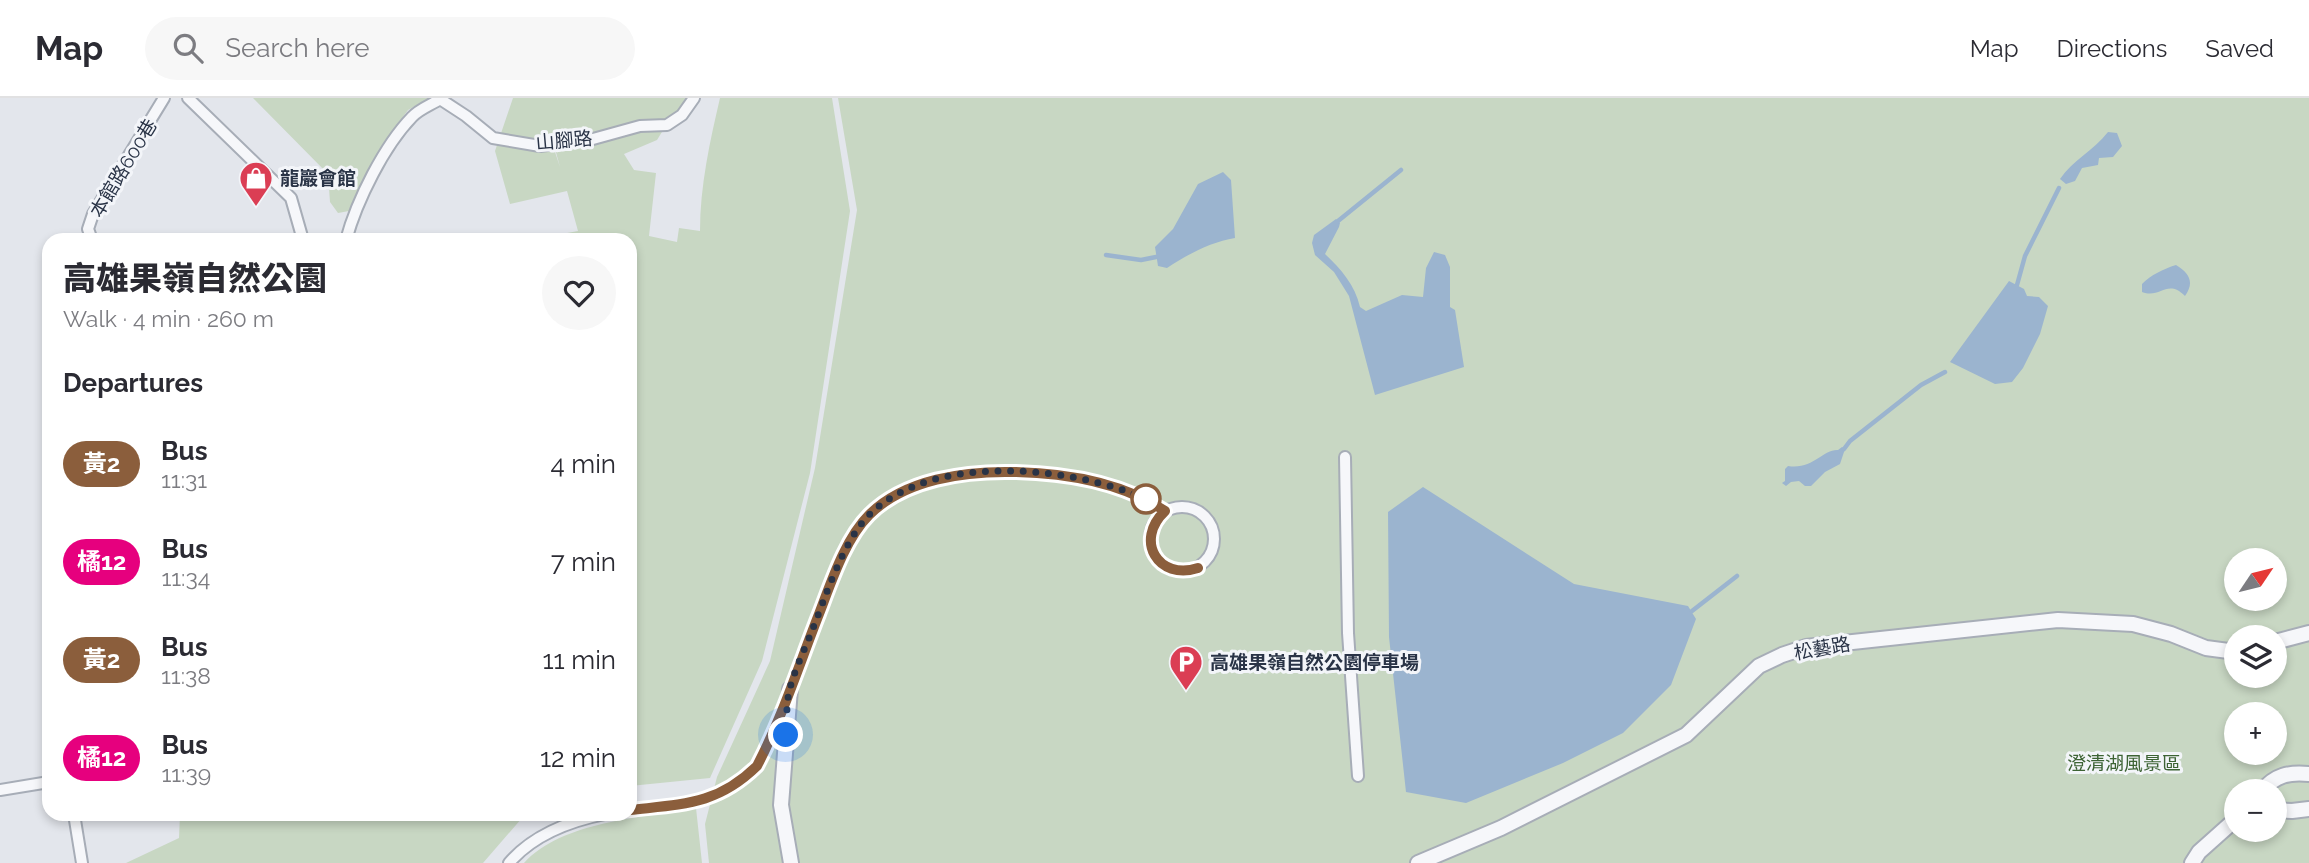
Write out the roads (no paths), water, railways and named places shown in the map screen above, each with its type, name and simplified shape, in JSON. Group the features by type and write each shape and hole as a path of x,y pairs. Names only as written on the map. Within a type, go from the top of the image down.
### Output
{"street":[{"name":"本館路600巷","path":"89,233 88,229 93,214 164,98"},
{"path":"188,98 291,198 301,233"},
{"name":"山腳路","path":"349,233 373,173 387,149 414,115 440,99 494,138 540,146 593,139 640,126 667,125 682,115 694,98"},
{"path":"1345,457 1348,633 1358,776"},
{"path":"637,809 703,800 725,792 741,782 757,766 852,537 869,515 892,499 919,485 949,477 993,471 1036,472 1113,487 1147,499 1165,511"},
{"path":"1175,507 1195,509 1210,522 1215,542 1212,552 1198,568 1176,571 1157,560 1150,539 1152,528 1165,511 1175,507"},
{"name":"松藝路","path":"1418,863 1501,828 1686,734 1759,666 1806,647 2058,620 2133,624 2171,634 2206,648 2224,650"},
{"path":"2287,639 2309,634"},
{"path":"790,689 781,805 791,863"},
{"path":"2276,779 2289,773 2309,774"},
{"path":"0,790 42,782"},
{"path":"2287,811 2309,809"},
{"path":"75,821 82,863"},
{"path":"509,863 526,846 581,821"},
{"path":"2192,863 2199,852 2224,830"}],"water":[{"path":"2108,132 2117,133 2122,146 2113,157 2099,158 2098,165 2082,168 2075,181 2066,184 2060,179 2071,166"},
{"path":"1223,172 1231,180 1235,238 1200,249 1167,268 1158,266 1155,247 1173,229 1198,184"},
{"path":"1336,219 1340,223 1339,227 1325,254 1347,278 1360,307 1366,311 1402,295 1423,297 1426,268 1434,252 1445,255 1450,267 1450,307 1455,310 1464,367 1375,395 1349,296 1334,272 1315,255 1312,243 1314,235"},
{"path":"2176,265 2189,278 2190,286 2185,296 2173,289 2154,293 2142,292 2142,284"},
{"path":"2009,281 2024,289 2027,296 2039,297 2048,306 2040,334 2023,368 2012,382 1995,384 1950,362"},
{"path":"1842,447 1845,449 1840,464 1825,472 1811,486 1805,486 1799,481 1786,486 1782,483 1785,481 1785,469 1788,466 1804,465"},
{"path":"1423,487 1574,584 1688,606 1696,619 1671,685 1623,733 1563,763 1466,803 1406,792 1389,637 1388,512"}],"waterway":[{"path":"1338,221 1401,170"},
{"path":"2017,285 2025,256 2059,188"},
{"path":"1106,255 1141,260 1156,257"},
{"path":"1844,449 1850,441 1921,385 1945,372"},
{"path":"1692,611 1737,576"}],"place":[{"name":"龍巖會館","path":"256,208"},
{"name":"高雄果嶺自然公園停車場","path":"1186,692"}],"park label":[{"name":"澄清湖風景區","path":"2124,763"}]}
